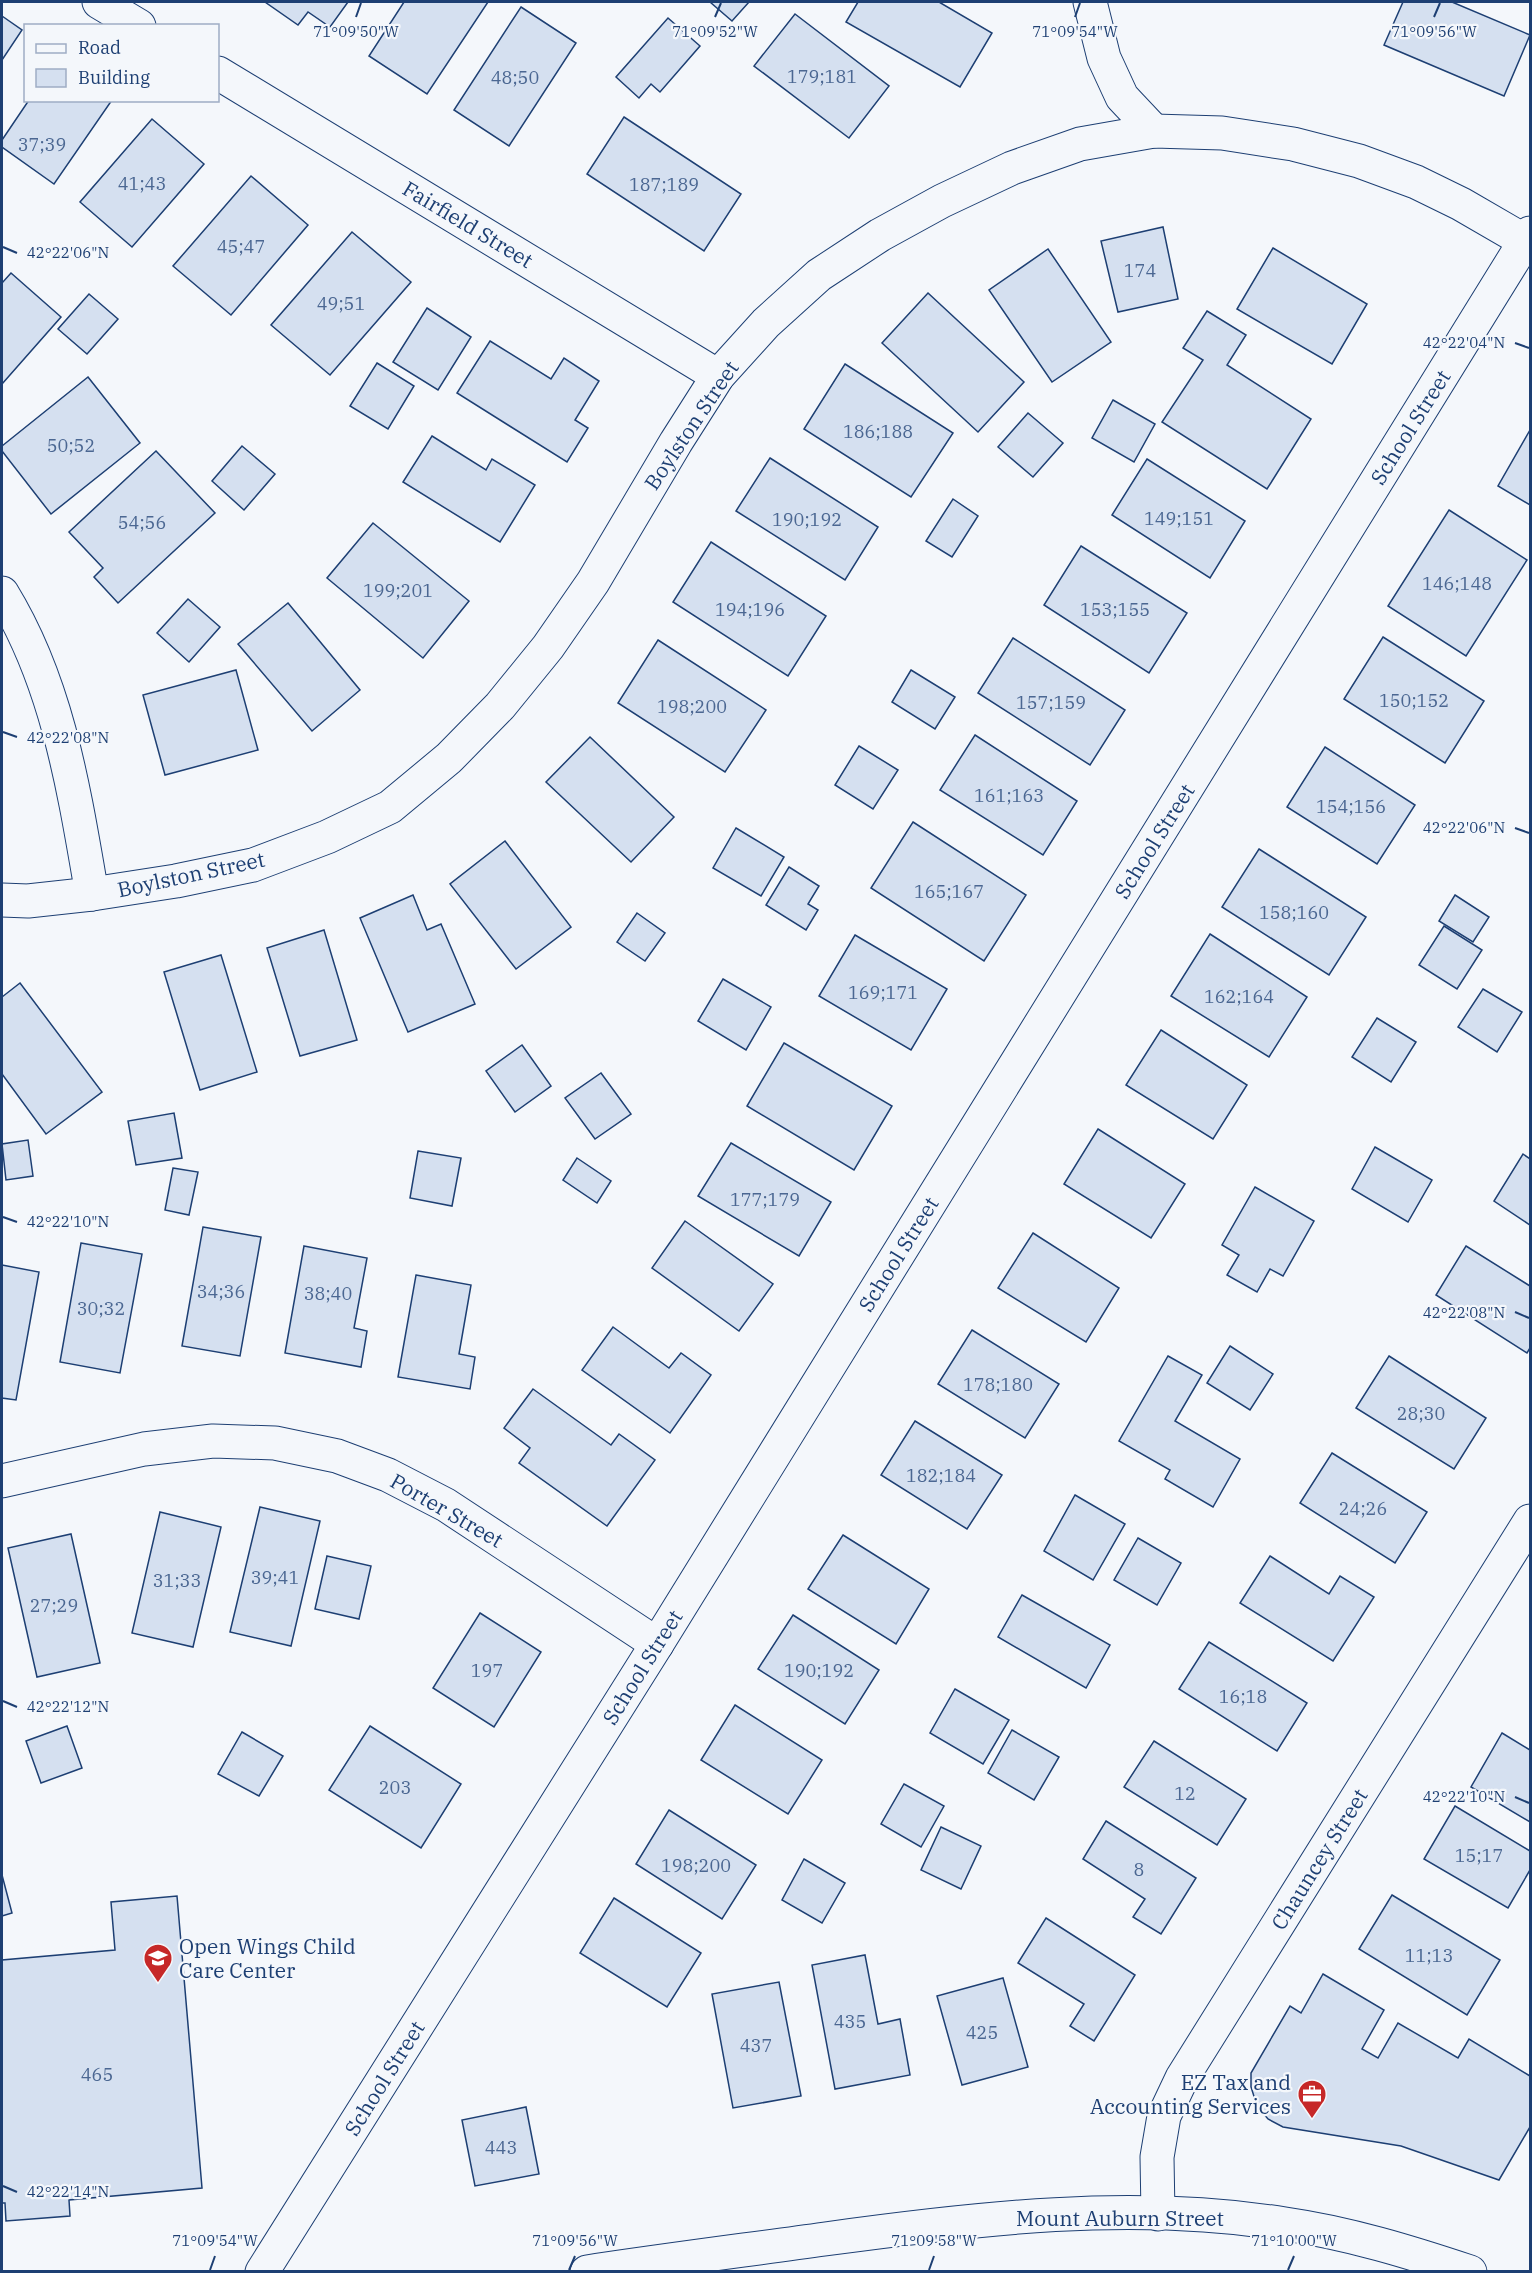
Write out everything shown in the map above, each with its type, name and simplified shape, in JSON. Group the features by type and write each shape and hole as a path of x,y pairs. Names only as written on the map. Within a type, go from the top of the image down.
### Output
{"street":[{"path":"99,2 136,24"},
{"path":"1090,2 1104,58 1122,97 1154,131"},
{"name":"Fairfield Street","path":"219,74 718,376"},
{"name":"Boylston Street","path":"2,900 28,901 92,894 176,882 253,865 327,837 390,807 450,758 500,706 548,647 592,582 676,441 718,376 766,323 819,275 880,235 942,201 1012,168 1080,144 1154,131 1222,133 1293,144 1359,161 1416,182 1529,239"},
{"name":"School Street","path":"262,2271 657,1644 1529,239"},
{"path":"2,593 17,618 42,673 63,741 92,894"},
{"name":"Porter Street","path":"2,1481 144,1449 213,1441 274,1443 337,1456 388,1475 446,1505 657,1644"},
{"name":"Chauncey Street","path":"1158,2214 1157,2157 1164,2116 1182,2078 1530,1521"},
{"name":"Mount Auburn Street","path":"587,2271 1005,2217 1158,2214 1220,2217 1286,2224 1359,2239 1449,2268"}],"building":[{"path":"265,2 348,2 330,27 308,12 298,25"},
{"path":"404,2 488,2 427,94 369,56"},
{"path":"710,2 749,2 732,21"},
{"path":"858,2 939,2 992,33 960,87 846,22"},
{"path":"1403,2 1452,2 1530,35 1504,96 1384,45"},
{"path":"521,7 576,43 509,146 454,110"},
{"path":"795,14 889,86 849,138 754,66"},
{"path":"2,16 22,30 2,60"},
{"path":"668,18 700,46 660,92 651,84 639,98 616,77"},
{"path":"28,102 111,102 54,184 2,147 2,140"},
{"path":"624,117 741,194 704,251 587,174"},
{"path":"152,119 204,164 132,247 80,202"},
{"path":"251,176 308,225 231,315 173,266"},
{"path":"1163,227 1178,299 1118,312 1101,241"},
{"path":"352,232 411,282 330,375 271,325"},
{"path":"1273,248 1367,304 1332,364 1237,309"},
{"path":"1048,249 1111,342 1052,382 989,290"},
{"path":"11,273 61,317 2,384 2,283"},
{"path":"928,293 1024,382 978,432 882,343"},
{"path":"89,294 118,319 87,354 58,329"},
{"path":"427,308 471,337 438,390 393,362"},
{"path":"1207,311 1246,335 1227,365 1311,419 1267,489 1162,422 1203,360 1183,348"},
{"path":"490,341 551,379 564,358 599,381 575,420 588,428 567,462 457,393"},
{"path":"377,363 414,386 388,429 350,406"},
{"path":"845,364 953,433 911,497 804,429"},
{"path":"88,377 140,443 51,514 2,451 2,446"},
{"path":"1113,400 1155,424 1134,462 1092,438"},
{"path":"1028,413 1063,443 1033,477 998,447"},
{"path":"1530,430 1530,505 1498,486"},
{"path":"432,436 486,470 492,459 535,485 500,542 403,482"},
{"path":"242,446 275,474 244,510 212,481"},
{"path":"156,451 215,513 118,603 94,577 103,568 69,532"},
{"path":"770,458 878,527 845,580 736,511"},
{"path":"1147,459 1245,521 1210,578 1112,515"},
{"path":"953,499 978,516 952,557 926,541"},
{"path":"1449,510 1527,560 1466,656 1388,606"},
{"path":"373,523 469,601 423,658 327,578"},
{"path":"711,542 826,616 788,676 673,602"},
{"path":"1081,546 1187,613 1149,673 1044,605"},
{"path":"188,599 220,627 189,662 157,633"},
{"path":"288,603 360,690 312,731 238,644"},
{"path":"1383,637 1484,701 1445,763 1344,699"},
{"path":"1013,638 1125,710 1090,765 978,693"},
{"path":"658,640 766,710 725,772 618,703"},
{"path":"236,670 258,750 165,775 143,695"},
{"path":"911,670 955,697 935,729 892,702"},
{"path":"975,735 1077,801 1043,855 940,790"},
{"path":"590,737 674,817 631,862 546,782"},
{"path":"859,746 898,770 873,809 835,785"},
{"path":"1325,747 1415,805 1377,864 1287,807"},
{"path":"913,822 1026,895 984,961 871,888"},
{"path":"736,828 784,857 761,896 713,868"},
{"path":"505,841 571,927 516,969 450,884"},
{"path":"1259,849 1366,917 1329,975 1222,907"},
{"path":"789,867 819,886 808,904 818,910 806,930 766,905"},
{"path":"413,895 427,930 441,924 475,1004 408,1032 360,918"},
{"path":"1455,895 1489,917 1473,942 1439,921"},
{"path":"637,913 665,933 645,961 617,942"},
{"path":"1444,926 1482,950 1457,989 1419,965"},
{"path":"324,930 357,1040 300,1056 267,948"},
{"path":"1210,934 1307,997 1269,1057 1171,996"},
{"path":"855,935 947,989 911,1050 819,996"},
{"path":"221,955 257,1072 200,1090 164,972"},
{"path":"723,979 771,1007 746,1050 698,1021"},
{"path":"20,983 102,1092 46,1134 2,1074 2,997"},
{"path":"1483,989 1522,1012 1497,1052 1458,1027"},
{"path":"1377,1018 1416,1042 1391,1082 1352,1057"},
{"path":"1161,1030 1247,1085 1213,1139 1126,1085"},
{"path":"784,1043 892,1106 854,1170 747,1106"},
{"path":"522,1045 551,1086 515,1112 486,1071"},
{"path":"601,1073 631,1114 595,1139 565,1098"},
{"path":"174,1113 182,1158 136,1165 128,1121"},
{"path":"1098,1129 1185,1184 1151,1238 1064,1184"},
{"path":"28,1140 33,1176 6,1180 2,1144"},
{"path":"731,1143 831,1202 799,1256 698,1196"},
{"path":"1375,1147 1432,1180 1408,1222 1352,1189"},
{"path":"418,1151 461,1158 452,1206 410,1198"},
{"path":"1523,1154 1530,1159 1530,1225 1494,1201"},
{"path":"577,1158 611,1181 597,1203 563,1180"},
{"path":"173,1168 198,1172 189,1215 165,1210"},
{"path":"1255,1187 1314,1221 1283,1276 1270,1269 1257,1292 1227,1275 1239,1255 1222,1245"},
{"path":"685,1221 773,1284 739,1331 652,1268"},
{"path":"203,1227 261,1237 240,1356 182,1346"},
{"path":"1033,1233 1119,1288 1086,1342 998,1288"},
{"path":"81,1243 142,1254 120,1373 60,1362"},
{"path":"304,1246 367,1258 354,1328 367,1331 361,1367 285,1353"},
{"path":"1466,1246 1530,1286 1530,1348 1527,1353 1436,1295"},
{"path":"2,1265 39,1272 16,1400 2,1398"},
{"path":"416,1275 471,1285 459,1354 475,1357 470,1389 398,1377"},
{"path":"613,1327 669,1368 681,1353 711,1375 670,1433 582,1370"},
{"path":"972,1330 1059,1384 1025,1438 938,1384"},
{"path":"1230,1346 1273,1374 1250,1410 1207,1383"},
{"path":"1168,1356 1202,1375 1175,1421 1240,1459 1213,1507 1165,1479 1170,1470 1119,1441"},
{"path":"1389,1356 1486,1418 1454,1469 1356,1408"},
{"path":"533,1389 611,1445 619,1434 655,1460 607,1526 519,1463 530,1448 504,1428"},
{"path":"915,1421 1002,1475 967,1529 881,1475"},
{"path":"1332,1453 1427,1512 1395,1563 1300,1503"},
{"path":"1075,1495 1125,1524 1093,1580 1044,1551"},
{"path":"260,1507 320,1521 291,1646 230,1632"},
{"path":"160,1512 221,1527 193,1647 132,1633"},
{"path":"71,1534 100,1663 37,1677 8,1548"},
{"path":"843,1535 929,1589 896,1644 808,1589"},
{"path":"1138,1538 1181,1563 1157,1605 1114,1580"},
{"path":"327,1556 371,1566 359,1619 315,1609"},
{"path":"1270,1556 1329,1594 1340,1576 1374,1597 1333,1661 1240,1603"},
{"path":"1022,1595 1110,1645 1086,1688 998,1637"},
{"path":"480,1613 541,1652 494,1727 433,1688"},
{"path":"793,1615 879,1670 845,1724 758,1669"},
{"path":"1209,1642 1307,1703 1277,1751 1179,1689"},
{"path":"955,1689 1009,1720 983,1764 930,1733"},
{"path":"735,1705 822,1760 788,1814 701,1760"},
{"path":"67,1726 82,1768 41,1783 26,1741"},
{"path":"370,1726 461,1784 421,1848 329,1790"},
{"path":"1012,1730 1059,1757 1034,1800 988,1773"},
{"path":"242,1732 283,1756 259,1796 218,1774"},
{"path":"1502,1733 1530,1750 1530,1822 1471,1787"},
{"path":"1154,1741 1246,1799 1217,1845 1124,1787"},
{"path":"904,1784 944,1806 921,1847 881,1824"},
{"path":"1455,1806 1530,1851 1530,1870 1508,1908 1424,1859"},
{"path":"669,1810 756,1865 722,1919 636,1864"},
{"path":"1106,1821 1196,1878 1161,1934 1133,1917 1145,1899 1083,1859"},
{"path":"941,1827 981,1846 961,1889 921,1870"},
{"path":"804,1859 845,1883 822,1923 782,1900"},
{"path":"2,1875 12,1913 2,1916"},
{"path":"1392,1895 1500,1960 1467,2015 1359,1949"},
{"path":"177,1896 202,2188 69,2200 70,2216 6,2221 5,2203 2,2203 2,1960 115,1950 111,1902"},
{"path":"614,1898 701,1953 667,2007 580,1953"},
{"path":"1046,1918 1135,1975 1094,2041 1070,2026 1084,2004 1018,1963"},
{"path":"865,1955 878,2024 900,2019 910,2075 835,2089 812,1965"},
{"path":"1323,1974 1384,2010 1362,2049 1378,2058 1398,2023 1458,2058 1469,2039 1530,2076 1530,2127 1499,2180 1401,2146 1283,2127 1268,2119 1257,2106 1251,2087 1251,2073 1290,2006 1301,2013"},
{"path":"1003,1978 1028,2067 962,2085 937,1996"},
{"path":"779,1982 801,2096 733,2108 712,1994"},
{"path":"526,2107 539,2174 475,2186 462,2120"}],"place":[{"name":"Open Wings Child Care Center","path":"158,1984"},
{"name":"EZ Tax and Accounting Services","path":"1312,2120"}]}
